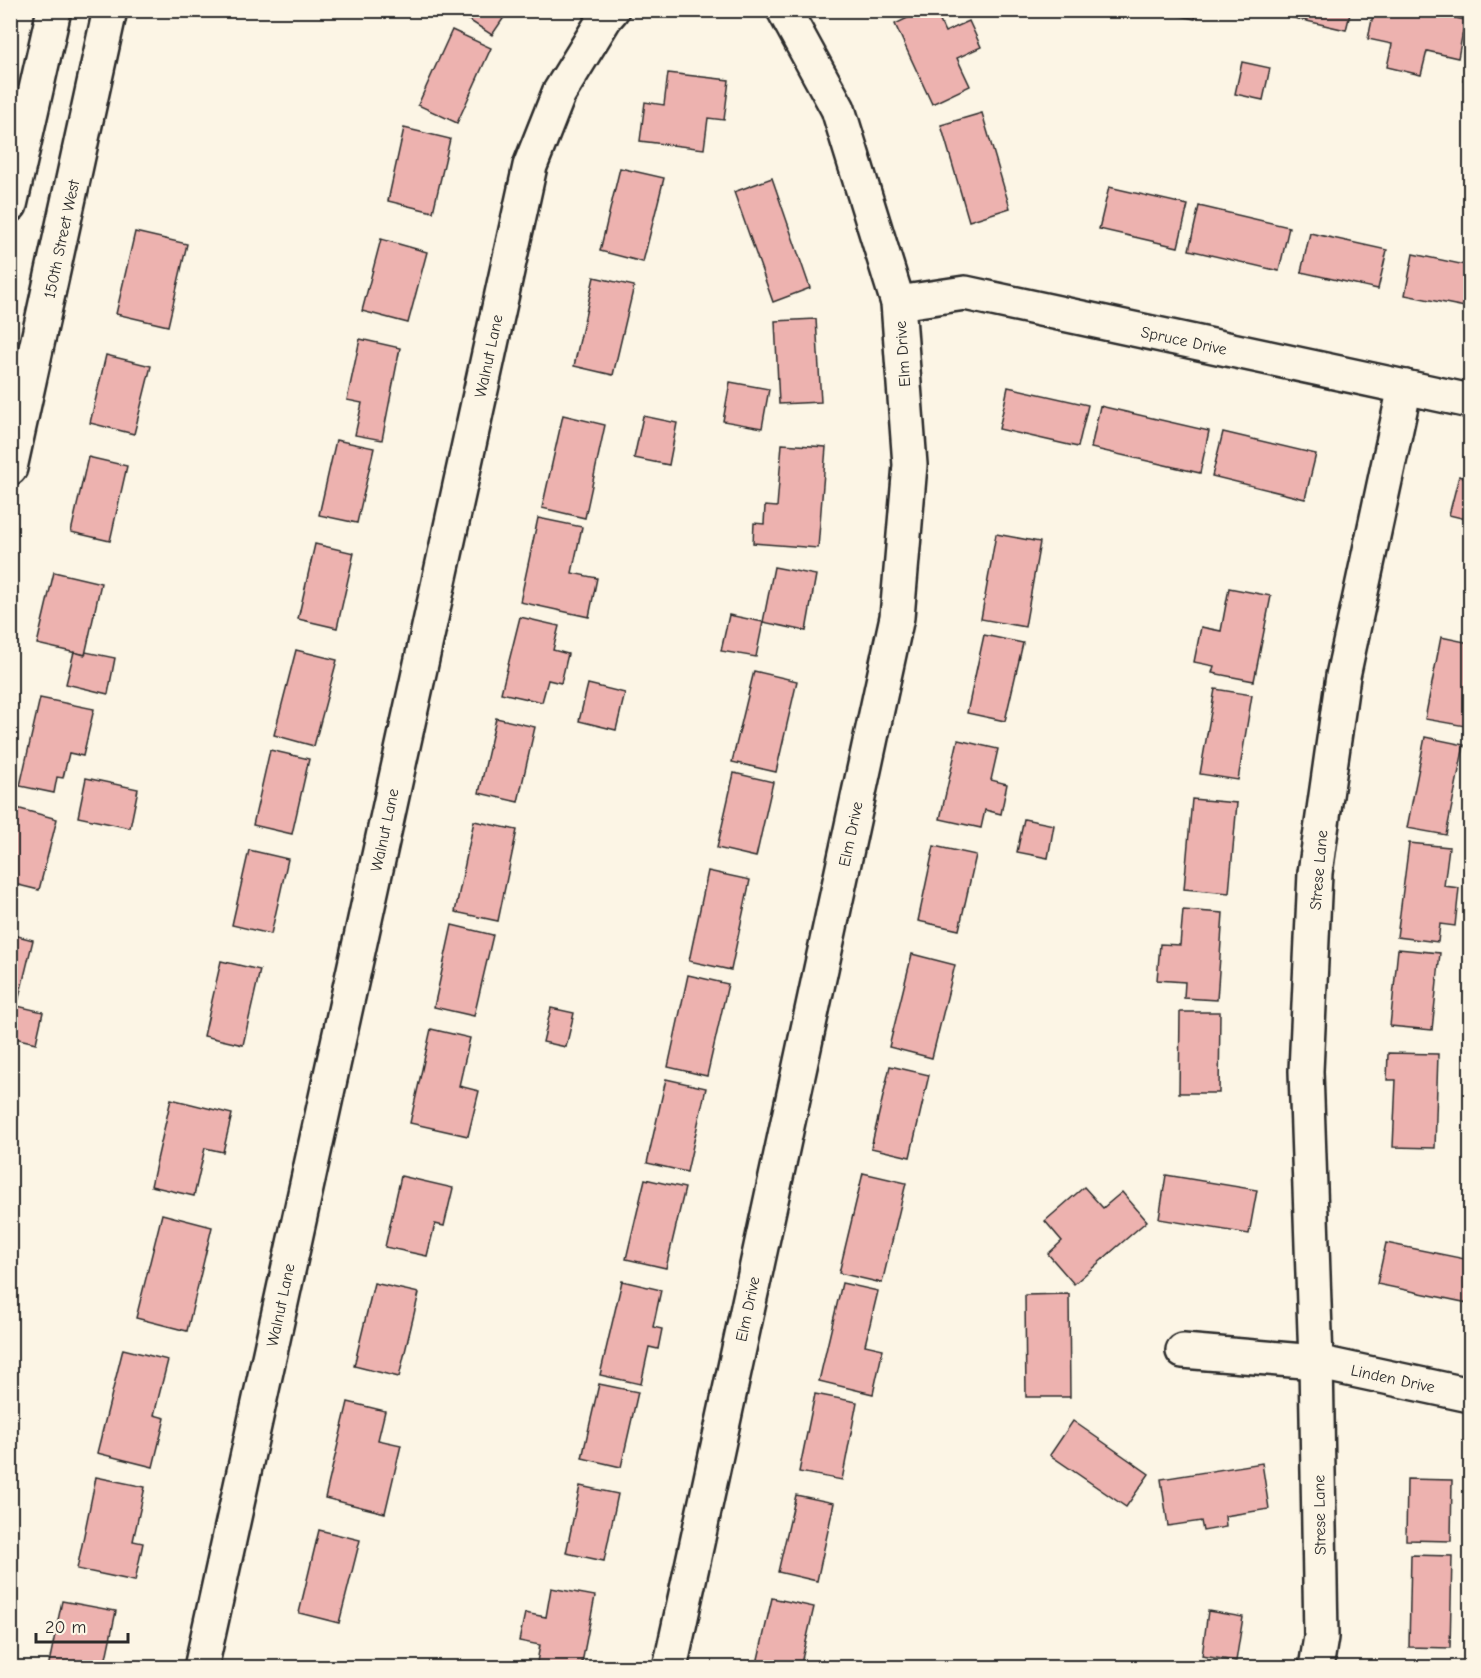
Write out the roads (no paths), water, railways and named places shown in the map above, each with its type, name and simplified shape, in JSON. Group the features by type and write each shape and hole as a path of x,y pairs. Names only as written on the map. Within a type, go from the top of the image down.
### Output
{"main road":[{"path":"10,205 54,10"},
{"name":"150th Street West","path":"10,468 110,10"},
{"name":"Walnut Lane","path":"201,1668 530,166 559,93 612,10"},
{"name":"Elm Drive","path":"670,1668 897,617 910,465 898,303 838,110 784,10"},
{"name":"Spruce Drive","path":"898,303 965,292 1470,401"},
{"name":"Strese Lane","path":"1316,1668 1321,1637 1316,1362 1306,1071 1315,873 1342,676 1405,387"},
{"path":"1184,1351 1316,1362"},
{"name":"Linden Drive","path":"1316,1362 1470,1395"}]}
